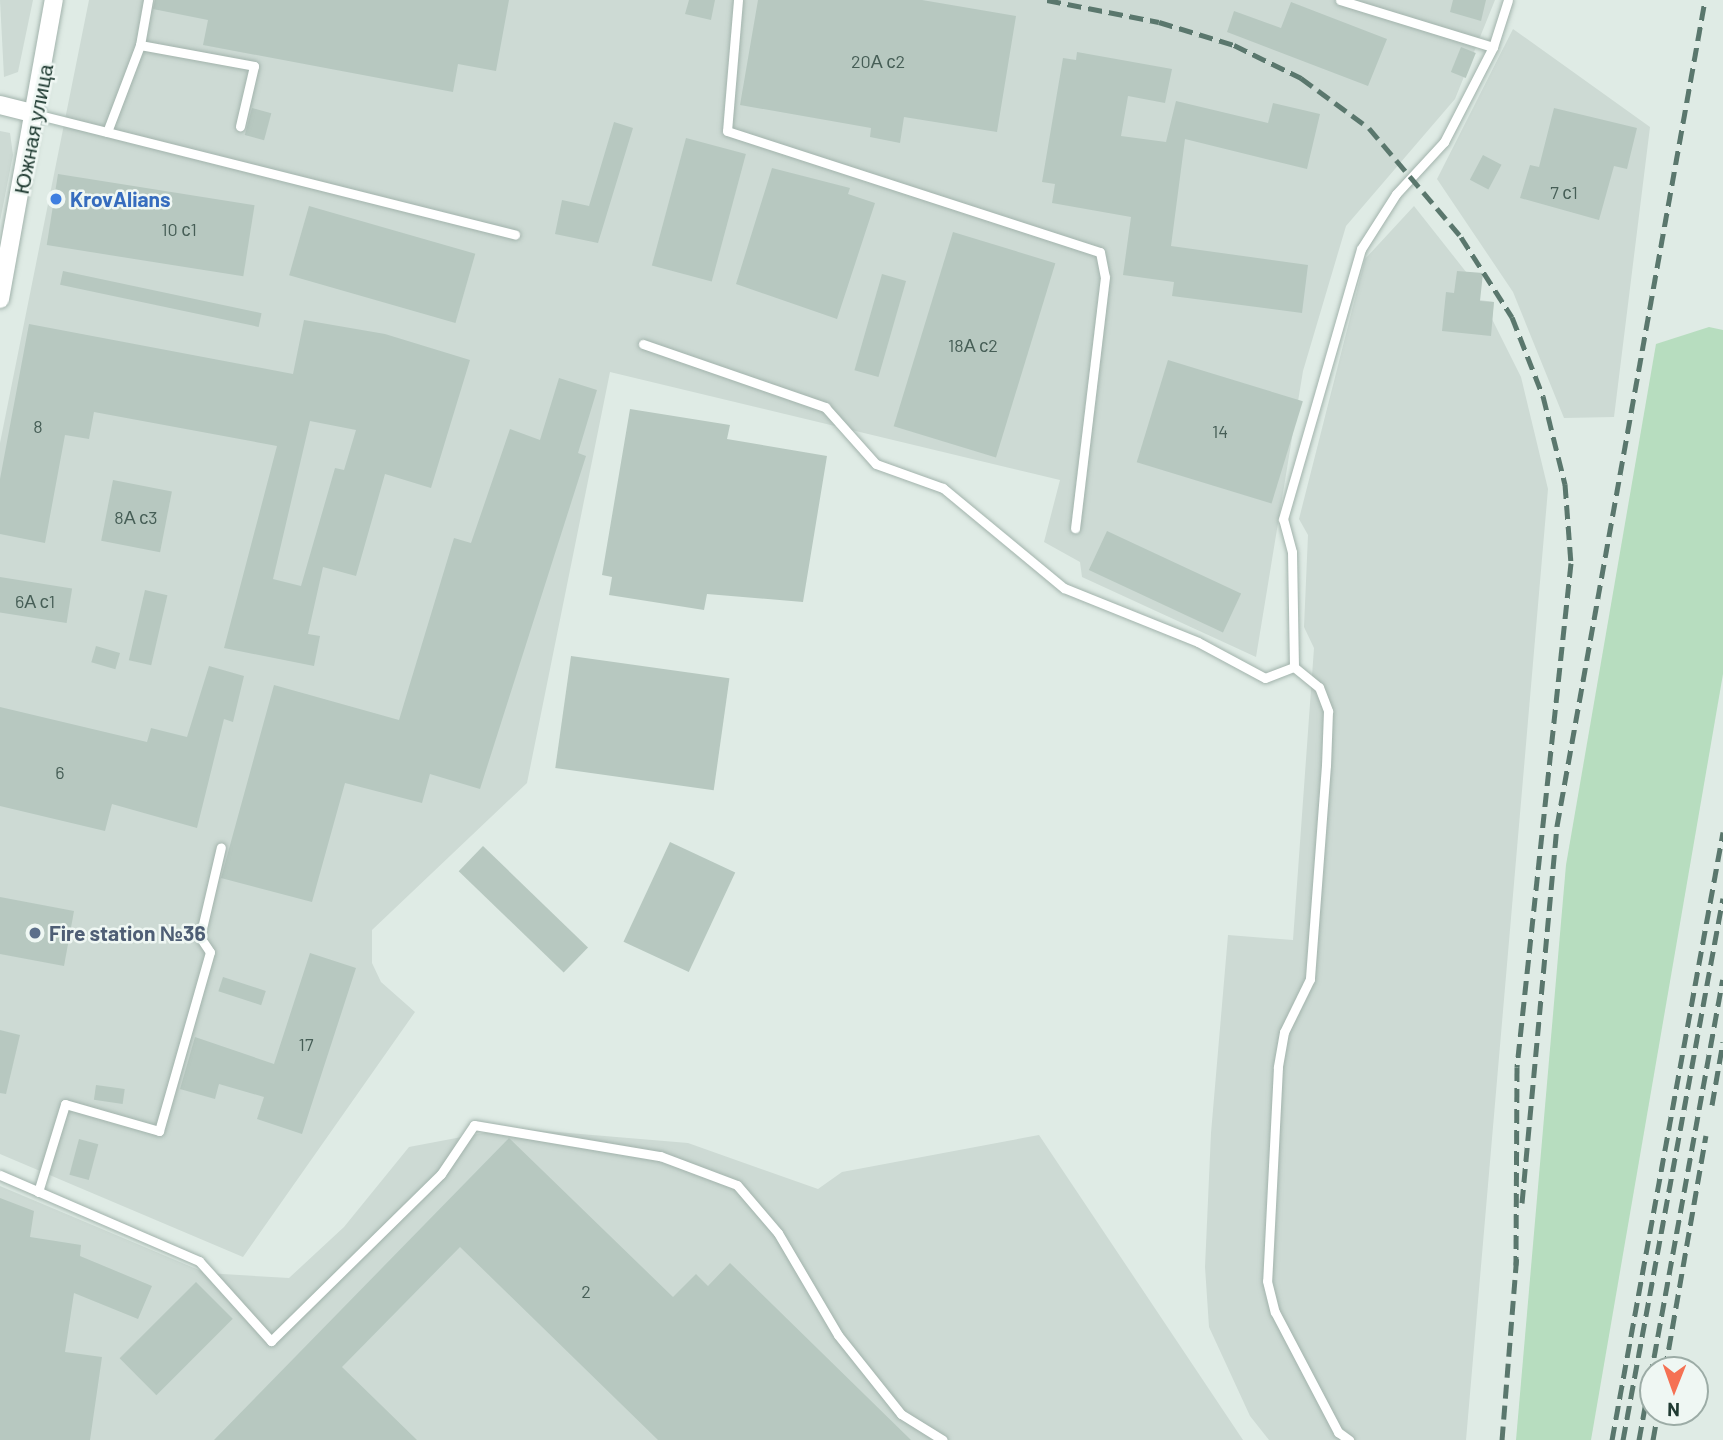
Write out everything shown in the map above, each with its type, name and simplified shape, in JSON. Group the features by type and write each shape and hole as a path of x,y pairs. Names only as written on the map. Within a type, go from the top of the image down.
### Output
{"street":[{"name":"Южная улица","path":"0,299 54,0"},
{"path":"0,106 35,114"}],"lane":[{"path":"107,132 140,45 149,0"},
{"path":"738,0 727,131 1100,252 1105,277 1074,528"},
{"path":"1339,0 1364,4 1493,47"},
{"path":"1349,1440 1338,1432 1275,1312 1267,1281 1278,1067 1284,1032 1310,979 1328,711 1318,687 1294,667 1292,552 1283,519 1361,249 1396,194 1444,142 1493,47 1508,0"},
{"path":"140,45 254,66 240,126"},
{"path":"35,114 515,235"},
{"path":"643,344 825,407 876,464 943,488 1064,588 1198,642 1265,678 1294,667"},
{"path":"38,1192 65,1104 159,1131 211,952 200,937 221,847"},
{"path":"0,1175 199,1261 271,1340 441,1174 474,1125 660,1156 737,1185 778,1233 838,1335 901,1414 943,1440"}],"shaded area":[{"path":"0,0 33,0 18,72 4,77"},
{"path":"89,0 1495,0 1455,99 1346,226 1303,371 1256,657 1082,577 1080,562 1044,542 1060,480 610,372 527,783 372,930 372,963 381,982 415,1012 243,1257 0,1154 0,443"},
{"path":"1513,29 1650,127 1614,417 1564,418 1513,292 1437,179"},
{"path":"0,131 10,133 13,155 0,221"},
{"path":"1414,206 1474,282 1480,300 1494,302 1492,319 1521,377 1548,489 1466,1440 1269,1440 1250,1416 1209,1327 1205,1267 1211,1133 1228,935 1293,940 1314,648 1304,627 1308,535 1299,519 1365,259"},
{"path":"509,1128 688,1143 818,1189 842,1172 1039,1135 1243,1440 0,1440 0,1186 206,1273 289,1278 344,1227 409,1147"}],"green space":[{"path":"1709,327 1723,330 1723,674 1591,1440 1516,1440 1566,865 1656,344"}],"building":[{"path":"155,0 509,0 496,71 458,64 453,92 203,45 208,20 153,9"},
{"path":"689,0 715,0 711,20 685,14"},
{"path":"758,0 922,0 1016,16 997,132 904,117 900,143 870,137 871,128 740,105"},
{"path":"1453,0 1486,0 1481,21 1450,12"},
{"path":"1291,2 1387,39 1368,86 1227,32 1234,11 1281,28"},
{"path":"1461,47 1476,53 1466,78 1451,72"},
{"path":"1077,52 1172,69 1165,103 1128,96 1121,136 1166,142 1176,101 1268,123 1273,103 1320,114 1307,169 1185,139 1171,246 1308,265 1302,313 1172,296 1174,282 1123,275 1131,217 1052,203 1055,184 1042,182 1063,58 1076,60"},
{"path":"252,108 271,113 264,140 245,135"},
{"path":"1554,108 1637,128 1627,169 1614,166 1599,220 1520,198 1530,165 1539,167"},
{"path":"614,122 633,128 598,243 555,234 562,200 589,206"},
{"path":"686,138 746,154 712,282 652,266"},
{"path":"1483,155 1502,165 1488,190 1470,180"},
{"path":"772,168 850,188 848,194 875,203 837,319 736,284"},
{"path":"58,174 255,205 243,276 47,245"},
{"path":"309,206 475,254 455,323 289,275"},
{"path":"953,232 1055,263 996,457 894,426"},
{"path":"63,271 262,313 259,327 60,285"},
{"path":"1457,271 1483,273 1480,301 1494,302 1491,336 1442,331 1446,292 1454,293"},
{"path":"882,274 906,281 878,377 854,370"},
{"path":"304,320 385,334 470,360 431,488 385,474 356,576 323,567 308,634 320,636 314,666 224,648 277,446 94,412 89,439 65,435 45,543 0,534 0,479 29,324 293,374","holes":["310,421 356,430 344,470 335,468 301,586 273,579"]},
{"path":"1168,360 1303,401 1272,504 1137,462"},
{"path":"559,378 597,390 578,453 586,456 480,789 430,774 422,803 345,783 312,902 221,878 274,685 399,720 454,538 471,543 510,429 540,440"},
{"path":"630,409 730,425 727,439 827,456 803,602 707,594 704,610 609,595 612,577 602,575"},
{"path":"113,480 172,491 160,552 101,541"},
{"path":"1107,531 1241,594 1223,633 1089,570"},
{"path":"0,577 72,588 67,623 0,612"},
{"path":"145,590 167,595 151,665 129,660"},
{"path":"96,646 120,653 115,669 91,662"},
{"path":"571,656 729,678 714,790 555,768"},
{"path":"209,666 244,676 233,722 224,719 197,828 112,804 105,831 0,806 0,707 147,742 151,728 187,737"},
{"path":"670,842 735,872 689,972 624,942"},
{"path":"483,846 588,947 564,973 459,871"},
{"name":"Fire station №36","path":"0,897 74,911 64,966 0,954"},
{"path":"310,953 356,968 302,1134 257,1119 264,1097 219,1084 215,1099 180,1089 195,1037 274,1064"},
{"path":"223,977 266,991 261,1005 218,991"},
{"path":"0,1030 20,1035 6,1094 0,1093"},
{"path":"96,1085 125,1089 123,1104 94,1100"},
{"path":"509,1138 673,1297 696,1274 708,1286 730,1263 911,1440 658,1440 460,1247 342,1367 417,1440 214,1440"},
{"path":"79,1139 98,1144 89,1180 69,1175"},
{"path":"0,1198 34,1211 30,1237 81,1245 80,1256 152,1286 138,1319 74,1293 65,1352 102,1357 90,1440 0,1440"},
{"path":"196,1282 233,1319 156,1395 120,1358"}],"railway":[{"path":"1047,0 1159,22 1234,45 1301,78 1369,128 1461,237 1512,317 1543,396 1565,484 1571,563 1517,1067 1516,1265"},
{"path":"1522,1203 1557,826 1705,0"},
{"path":"1612,1440 1723,832"},
{"path":"1623,1440 1723,898"},
{"path":"1639,1440 1723,980"},
{"path":"1712,1105 1723,1042"},
{"path":"1667,1356 1706,1136"},
{"path":"1502,1440 1517,1255"},
{"path":"1653,1440 1656,1426"}],"place":[{"name":"KrovAlians","path":"56,199"},
{"name":"Fire station №36","path":"35,933"}]}
